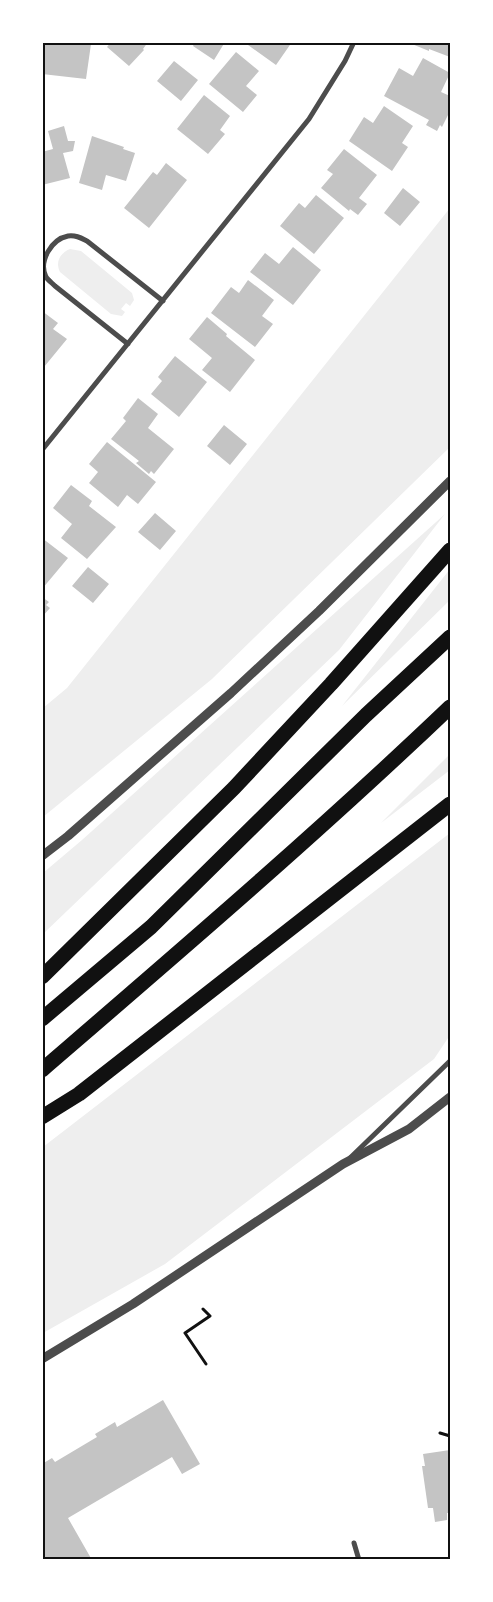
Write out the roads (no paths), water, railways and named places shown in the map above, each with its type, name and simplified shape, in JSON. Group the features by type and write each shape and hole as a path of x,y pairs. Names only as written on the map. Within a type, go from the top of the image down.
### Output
{"highway":[{"path":"42,977 234,788 332,684 450,550"},
{"path":"42,1019 151,927 366,715 450,637"},
{"path":"42,1070 166,963 381,772 450,707"},
{"path":"42,1117 79,1094 450,804"}],"street":[{"path":"42,450 309,119 345,61 354,42"},
{"path":"128,344 46,277 44,258 50,248 59,240 69,236 79,236 163,301"},
{"path":"42,856 75,830 231,692 319,611 450,481"},
{"path":"343,1164 450,1061"},
{"path":"42,1359 134,1304 343,1164 409,1130 450,1097"},
{"path":"354,1543 358,1560"}]}
